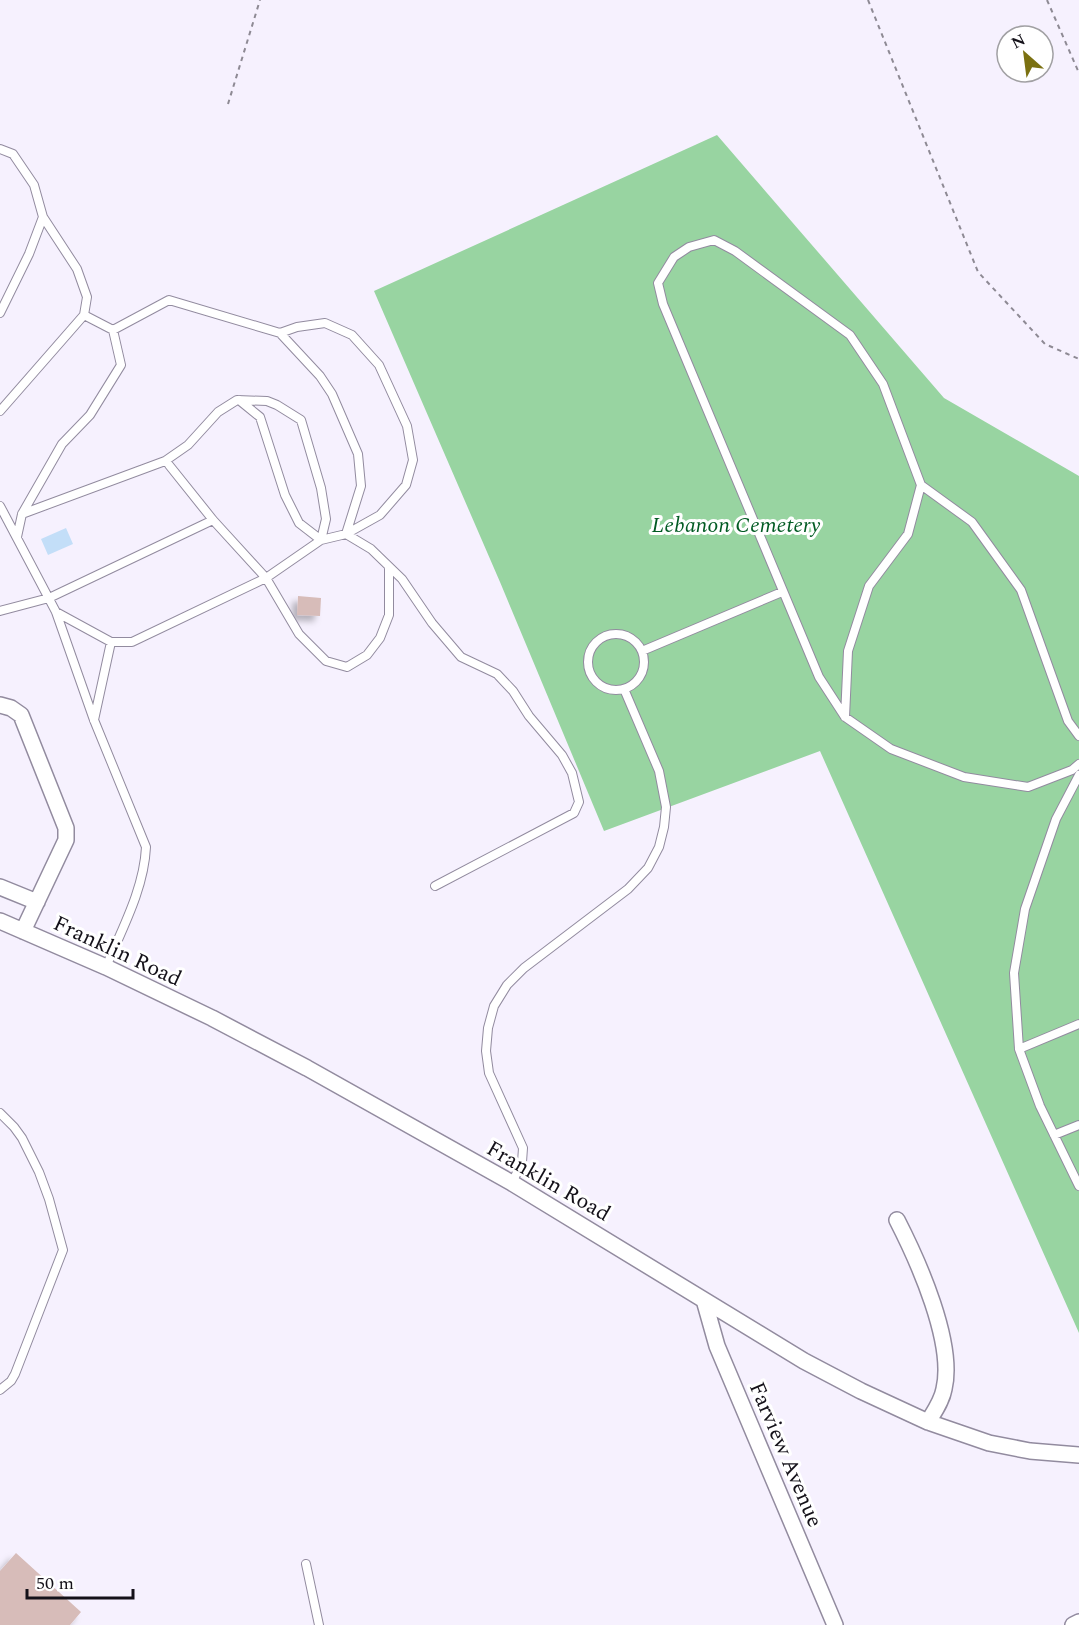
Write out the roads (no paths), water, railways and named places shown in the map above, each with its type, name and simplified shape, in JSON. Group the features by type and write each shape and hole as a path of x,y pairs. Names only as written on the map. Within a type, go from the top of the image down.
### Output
{"street":[{"path":"0,705 10,708 21,716 66,828 66,840 23,931"},
{"path":"0,887 37,902"},
{"name":"Franklin Road","path":"0,921 106,967 212,1018 307,1068 512,1184 814,1366 861,1391 928,1422 989,1443 1030,1451 1079,1455"},
{"path":"897,1220 936,1312 945,1353 945,1388 928,1422"},
{"name":"Farview Avenue","path":"704,1299 717,1346 835,1625"},
{"path":"1073,1625 1079,1622"}],"lane":[{"path":"0,150 13,154 34,185 43,217 77,269 87,297 84,315 0,411"},
{"path":"0,313 29,254 43,217"},
{"path":"1079,736 1068,721 1021,590 972,522 921,485 883,384 850,335 735,251 714,240 689,247 674,257 658,283 663,304 819,677 844,717 891,749 964,777 1028,787 1072,770 1079,764"},
{"path":"113,330 169,300 280,333 320,376 332,394 358,454 361,486 346,534"},
{"path":"84,315 113,330"},
{"path":"56,612 111,642 132,642 266,578 321,540 346,534 380,515 406,485 413,460 407,426 379,365 352,335 325,323 297,327 280,333"},
{"path":"17,537 22,514 63,444 90,415 121,366 113,330"},
{"path":"22,514 165,461 188,445 218,412 237,400 267,401 301,420 321,488 326,519 321,540"},
{"path":"237,400 260,417 285,495 299,522 321,540"},
{"path":"168,465 213,520 266,578 299,634 326,661 347,667 367,655 380,638 389,615 389,567"},
{"path":"844,717 848,651 869,586 908,534 921,485"},
{"path":"1,511 56,612 94,720 146,847 141,883 106,967"},
{"path":"0,611 49,598 213,520"},
{"path":"346,534 371,549 402,579 432,623 461,657 497,674 513,691 529,716 562,755 572,773 579,802 574,813 435,886"},
{"path":"642,651 782,592"},
{"path":"619,634 628,637 642,651 644,669 633,685 624,690 603,688 590,674 588,659 591,650 596,642 605,637 619,634"},
{"path":"94,720 111,642"},
{"path":"512,1184 522,1162 523,1148 489,1073 486,1051 488,1028 494,1006 507,985 524,968 628,889 648,868 659,847 664,826 666,807 659,771 624,690"},
{"path":"1079,775 1056,819 1025,909 1014,973 1019,1049 1040,1106 1079,1186"},
{"path":"1019,1049 1079,1024"},
{"path":"0,1113 22,1138 39,1172 63,1250 15,1374 11,1381 0,1390"},
{"path":"1054,1135 1079,1125"},
{"path":"306,1564 319,1625"}],"water":[{"path":"66,528 73,544 48,555 41,539"}],"park label":[{"name":"Lebanon Cemetery","path":"736,524"}]}
